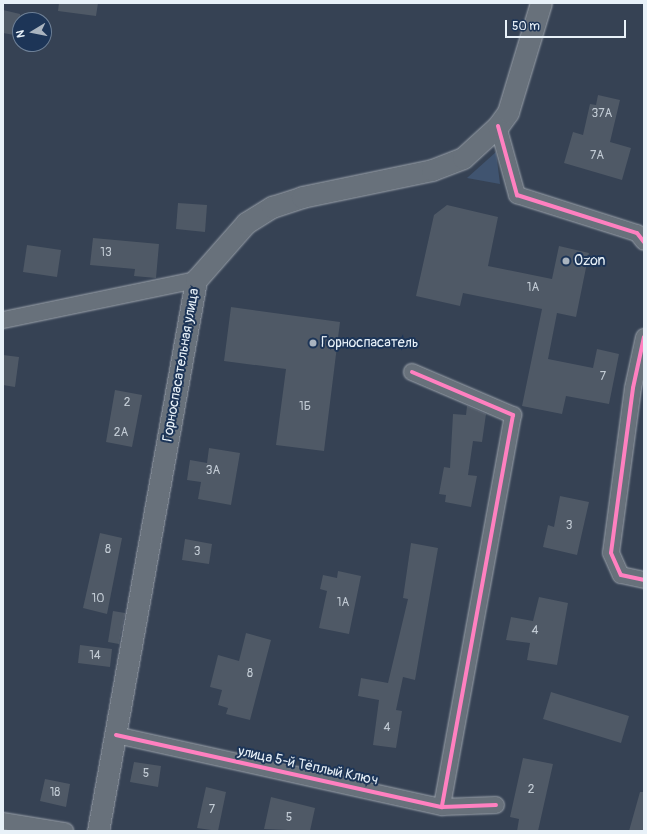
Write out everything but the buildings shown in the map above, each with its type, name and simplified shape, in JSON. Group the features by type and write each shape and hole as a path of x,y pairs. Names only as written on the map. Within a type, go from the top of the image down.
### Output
{"main road":[{"name":"Горноспасательная улица","path":"98,831 196,280 246,223 272,207 302,197 432,170 463,158 498,126 508,112 541,3"}],"street":[{"path":"498,126 517,195 636,233 644,242"},
{"path":"3,320 196,280"},
{"path":"644,337 633,388 611,553 621,575 644,580"},
{"path":"412,372 513,415 442,807"},
{"name":"улица 5-й Тёплый Ключ","path":"116,735 442,807 496,805"},
{"path":"3,821 65,831"}],"shaded area":[{"path":"496,152 500,184 467,178"}],"cycle path":[{"path":"498,126 517,195 637,233 644,242"},
{"path":"644,337 633,388 611,553 621,575 644,580"},
{"path":"412,372 513,415 442,807"},
{"path":"116,735 442,807 496,805"}],"place":[{"name":"Ozon","path":"566,261"},
{"name":"Горноспасатель","path":"313,343"}]}
